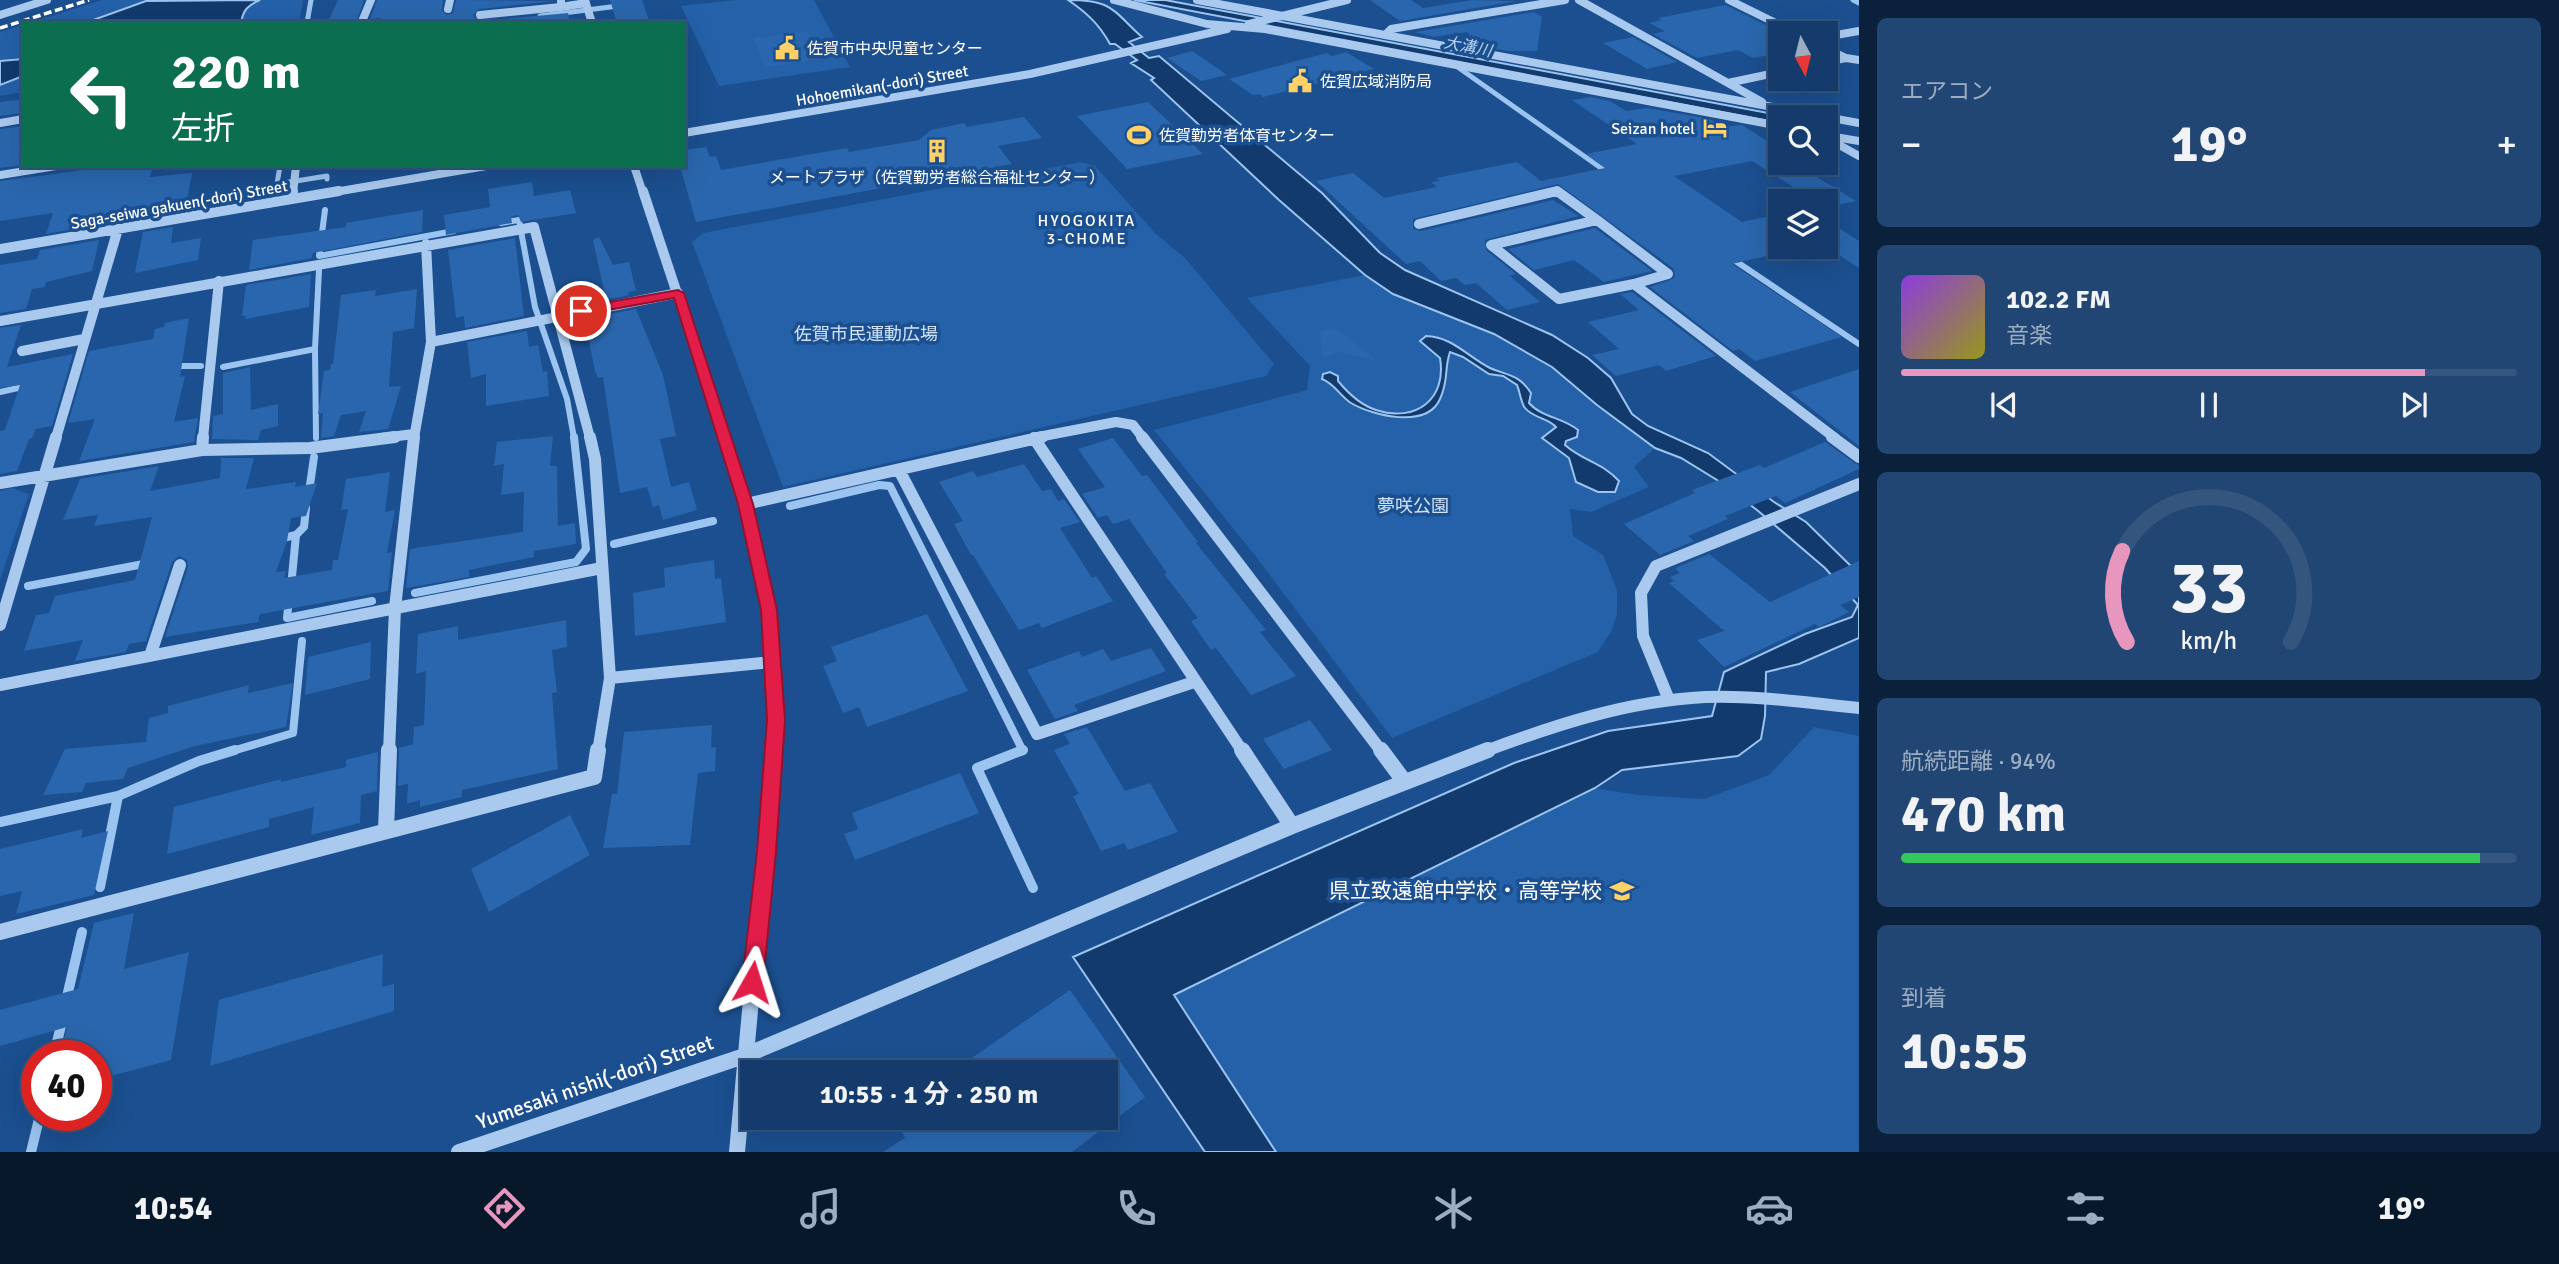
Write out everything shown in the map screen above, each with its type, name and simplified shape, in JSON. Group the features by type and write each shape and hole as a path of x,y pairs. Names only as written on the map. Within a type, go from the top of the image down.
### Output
{"street":[{"path":"0,15 47,0"},
{"path":"363,19 371,0"},
{"path":"448,9 450,0"},
{"path":"1114,0 1207,24 1246,25 1768,124"},
{"path":"1197,0 1768,106"},
{"path":"1142,50 1347,0"},
{"path":"1385,35 1391,29 1565,0"},
{"path":"1579,0 1768,105"},
{"path":"1729,0 1772,21"},
{"path":"480,15 586,3 591,19"},
{"path":"1838,35 1859,31"},
{"name":"Hohoemikan(-dori) Street","path":"686,133 1018,76 1142,50"},
{"path":"1838,54 1859,60"},
{"path":"1838,60 1846,58"},
{"path":"1728,83 1768,75"},
{"path":"0,123 21,119"},
{"path":"1838,119 1859,123"},
{"path":"1838,138 1859,141"},
{"path":"1838,144 1859,156"},
{"path":"0,175 44,168"},
{"path":"292,199 296,168"},
{"name":"Saga-seiwa gakuen(-dori) Street","path":"0,249 474,168"},
{"path":"635,168 746,504 769,610 776,720 737,1152"},
{"path":"1419,224 1557,191 1597,220 1668,274 1634,284 1559,299 1491,245 1597,220"},
{"path":"0,321 534,226 552,317 582,403 594,459 610,678 594,777 0,933"},
{"path":"0,625 118,229"},
{"path":"386,831 395,608 414,434 431,342 426,244"},
{"path":"202,450 219,281"},
{"path":"1634,284 1859,457"},
{"path":"431,342 678,293"},
{"path":"22,351 84,340"},
{"path":"746,504 1034,438 1116,422 1133,425 1404,781"},
{"path":"0,483 202,450 310,448 414,434"},
{"path":"1034,438 1293,825"},
{"path":"899,470 1037,734 1195,682"},
{"path":"1669,700 1643,636 1642,593 1656,566 1859,484"},
{"path":"150,656 180,565"},
{"path":"0,685 602,568"},
{"path":"610,678 772,663"},
{"path":"744,1056 1293,825 1404,781 1567,722 1669,700 1708,697 1776,699 1859,708"},
{"name":"Yumesaki nishi(-dori) Street","path":"459,1152 744,1056"}],"green space":[{"path":"102,0 303,0 299,21 35,21"},
{"path":"735,0 814,0 850,67 719,86 681,6"},
{"path":"21,26 21,92 0,96 0,32"},
{"name":"佐賀市民運動広場","path":"1081,162 1095,166 1156,234 1185,258 1274,364 1266,376 783,487 692,242 703,233"},
{"name":"夢咲公園","path":"1365,275 1393,294 1494,334 1552,367 1655,448 1634,467 1649,487 1591,512 1570,509 1573,536 1603,555 1617,590 1617,614 1612,630 1598,652 1392,738 1257,558 1154,430 1307,390 1310,366 1247,298"},
{"path":"12,488 29,494 0,580 0,491"},
{"name":"県立致遠館中学校・高等学校","path":"1814,727 1859,736 1859,1152 1276,1152 1174,995 1595,788 1637,795 1704,799 1769,775"}],"shaded area":[{"path":"260,0 247,8 242,21 91,21 146,1"},
{"path":"1068,0 1094,2 1111,8 1142,37 1129,42 1149,58 1159,56 1322,193 1380,253 1405,270 1552,335 1588,358 1611,378 1632,414 1648,426 1708,453 1806,522 1859,574 1859,638 1799,664 1766,672 1765,716 1761,739 1738,756 1622,770 1595,788 1174,995 1276,1152 1205,1152 1073,957 1514,763 1608,731 1712,716 1724,672 1805,634 1852,617 1858,605 1825,568 1757,510 1717,480 1681,458 1655,448 1552,367 1494,334 1393,294 1365,275 1279,200 1151,80 1154,78 1131,63 1137,60 1115,44 1110,44 1092,19"},
{"path":"1134,0 1165,0 1768,113 1768,121"},
{"path":"21,59 21,77 0,85 0,61"},
{"path":"1426,336 1444,340 1482,364 1522,382 1531,393 1529,403 1534,408 1578,430 1577,437 1566,441 1565,445 1613,475 1619,481 1615,492 1598,492 1576,482 1569,458 1542,438 1556,427 1525,408 1517,385 1503,376 1489,374 1463,357 1450,352 1445,386 1440,399 1424,414 1412,417 1385,415 1361,408 1322,379 1323,374 1330,372 1338,376 1338,381 1350,394 1376,410 1404,413 1416,410 1433,396 1441,373 1440,358 1420,341"}],"building":[{"path":"338,0 364,0 357,20 328,21"},
{"path":"377,0 443,0 442,10 447,15 453,13 456,0 554,1 479,9 473,15 478,21 370,19"},
{"path":"610,0 642,0 649,21 616,21"},
{"path":"1370,0 1411,0 1423,8 1473,0 1517,1 1400,21"},
{"path":"1725,5 1768,26 1768,55 1753,58 1738,50 1697,58 1653,34 1665,31 1649,23 1662,20 1658,18"},
{"path":"1534,12 1542,17 1537,51 1508,51 1480,46 1467,32 1433,37 1415,32"},
{"path":"568,13 570,21 482,21"},
{"name":"佐賀市中央児童センター","path":"808,31 823,59 765,67 753,38"},
{"path":"1633,37 1677,62 1647,69 1603,43"},
{"path":"1192,51 1227,75 1201,81 1167,58"},
{"path":"1346,52 1374,69 1263,97 1259,94 1253,95 1229,79 1327,53 1332,56"},
{"path":"1590,97 1610,101 1626,111 1647,108 1710,119 1722,127 1742,125 1768,141 1768,171 1752,161 1674,176 1742,222 1768,217 1768,256 1732,264 1842,337 1755,361 1739,349 1733,351 1650,287 1673,279 1673,268 1558,184 1413,219 1413,229 1421,231 1553,200 1579,216 1485,240 1486,250 1516,274 1510,276 1540,302 1507,310 1476,283 1465,285 1456,278 1441,281 1420,261 1406,264 1316,181 1353,173 1384,198 1437,187 1431,182 1440,181 1436,178 1517,162 1541,181 1605,168 1586,154 1637,144 1572,100"},
{"path":"21,99 21,113 0,116 0,102"},
{"name":"佐賀勤労者体育センター","path":"1148,102 1203,154 1127,169 1077,116"},
{"path":"1024,117 1042,138 998,146 1012,164 696,222 681,168 686,168 686,150 706,147 710,157 716,156 721,170 847,148 849,152 919,140 931,130 964,123 967,127"},
{"path":"21,126 21,165 0,168 0,129"},
{"path":"99,168 152,168 150,177 192,173 187,200 177,201 176,211 146,216 148,206 106,213 103,224 46,234 53,213 0,221 0,181"},
{"path":"1774,175 1814,175 1836,189 1797,189"},
{"path":"532,182 534,196 570,190 576,213 521,222 518,215 511,217 512,223 446,235 444,215 490,207 488,189"},
{"path":"1838,190 1856,201 1838,205"},
{"path":"423,210 422,232 313,253 312,258 249,270 253,240 346,227 346,223"},
{"path":"173,227 171,243 201,238 198,260 135,273 143,232"},
{"path":"1838,227 1859,241 1859,268 1838,254"},
{"path":"1595,228 1652,271 1604,282 1574,260 1534,270 1508,249"},
{"path":"599,237 613,265 629,262 636,291 606,300 593,240"},
{"path":"515,238 524,316 465,328 464,316 456,318 448,250"},
{"path":"99,240 92,271 46,282 45,287 32,289 26,309 0,313 0,265 37,259 40,250"},
{"path":"311,274 309,307 245,319 246,316 242,316 246,285"},
{"path":"417,289 414,328 393,332 389,387 401,386 388,429 359,432 366,411 341,415 334,436 321,438 323,413 318,414 324,371 330,370 333,364 341,295 376,290 375,296"},
{"path":"1632,292 1716,356 1666,371 1659,365 1616,376 1592,355 1619,349 1588,322 1639,310 1620,294"},
{"path":"636,309 663,375 676,436 660,439 671,487 689,482 697,510 663,520 659,505 653,507 647,487 620,493 603,377 598,378 595,371 587,331 595,329 594,325 610,321 609,314"},
{"path":"189,318 180,377 185,376 174,422 198,418 194,442 79,461 95,419 68,423 89,351 153,339 155,329 164,327 165,323"},
{"path":"21,325 7,367 73,354 52,426 36,429 29,439 17,471 0,474 0,431 5,430 20,385 0,388 0,328"},
{"path":"1330,328 1339,330 1378,361 1338,352 1322,358 1320,332"},
{"path":"527,331 529,347 538,345 543,372 547,371 549,396 486,406 486,374 471,378 467,342"},
{"path":"250,367 251,410 278,404 278,426 261,430 258,440 212,439 213,416 223,414 223,373"},
{"path":"1859,369 1859,446 1790,392"},
{"path":"553,436 550,466 557,466 558,526 575,523 576,544 534,551 534,557 469,570 469,577 406,588 410,549 523,532 524,492 501,495 504,464 494,466 497,442"},
{"path":"1113,438 1142,476 1147,475 1198,542 1196,543 1266,630 1260,632 1296,676 1251,695 1216,648 1211,650 1191,621 1198,618 1164,574 1167,573 1129,519 1113,524 1107,515 1098,518 1082,494 1105,487 1078,449"},
{"path":"1825,442 1859,466 1859,469 1785,503 1776,496 1725,516 1728,519 1688,536 1694,541 1660,555 1624,524 1695,493 1692,490 1760,465 1764,468"},
{"path":"221,458 254,458 246,489 296,482 295,487 317,483 306,516 291,518 287,541 276,572 286,571 284,578 332,570 333,560 338,560 348,509 341,510 346,479 390,472 385,512 395,510 387,553 392,552 388,591 260,614 258,622 165,637 188,567 187,560 179,556 172,562 146,641 129,644 126,652 75,661 83,640 24,651 36,615 49,613 55,596 135,580 152,517 94,526 98,515 63,520 80,479 159,466 150,491 220,478"},
{"path":"1024,464 1042,491 1051,489 1058,501 1064,499 1080,522 1060,528 1092,578 1096,576 1113,601 1042,628 1039,623 1019,630 954,524 963,521 939,482 973,471 977,477"},
{"path":"1709,554 1770,602 1859,561 1859,597 1840,605 1849,612 1819,627 1815,624 1724,667 1697,640 1724,631 1669,583 1674,581 1670,577 1680,573 1675,568"},
{"path":"714,560 715,579 721,578 726,622 635,636 633,593 665,587 664,568"},
{"path":"927,614 968,691 867,727 859,707 843,713 823,666 837,661 831,647"},
{"path":"566,620 567,647 552,650 557,692 552,693 558,769 462,790 462,797 420,807 420,800 407,804 408,784 398,786 399,748 413,744 414,727 424,725 426,671 416,674 418,634 458,626 458,640"},
{"path":"371,642 370,679 305,695 308,657"},
{"path":"1151,648 1166,671 1074,705 1078,711 1055,719 1027,670 1079,651 1082,657 1103,649 1111,661"},
{"path":"293,683 286,727 195,746 128,768 123,779 86,783 82,792 43,795 65,749 146,742 149,718 168,713 168,706 249,685 248,693"},
{"path":"1310,720 1332,750 1284,769 1263,739"},
{"path":"712,725 711,748 716,747 715,771 698,773 690,845 603,848 612,794 617,794 624,732"},
{"path":"1087,727 1125,791 1150,783 1178,832 1128,850 1124,843 1101,851 1073,796 1079,794 1054,750 1070,744 1064,734"},
{"path":"378,752 377,791 361,795 360,823 311,835 314,807 269,819 269,827 167,854 174,807 281,779 281,782 346,767 346,760"},
{"path":"960,773 979,813 855,860 844,834 858,829 852,813"},
{"path":"570,815 590,855 489,912 471,869"},
{"path":"83,829 81,838 108,831 94,895 16,914 22,891 0,896 0,849"},
{"path":"134,913 124,969 189,952 171,1060 112,1076 112,1040 64,1040 67,1027 0,1046 0,1010 78,989 94,923"},
{"path":"383,954 382,987 394,984 394,1011 210,1066 219,1000"},
{"path":"1070,990 1145,1097 1118,1117 1118,1060 969,1060"},
{"path":"901,1130 1101,1130 1072,1152 883,1152 905,1138"}],"waterway":[{"path":"307,21 311,0"},
{"path":"1853,0 1859,3"},
{"path":"540,16 618,6"},
{"path":"1459,68 1608,173"},
{"path":"280,168 277,184 327,176 327,179"},
{"path":"325,210 319,256 454,231"},
{"path":"501,223 519,220 535,307 567,399 574,438"},
{"path":"1731,258 1859,344"},
{"path":"315,349 319,270"},
{"path":"223,367 315,349"},
{"path":"315,349 316,438"},
{"path":"172,366 201,366"},
{"path":"0,392 27,386"},
{"path":"415,593 576,562 586,549 574,437"},
{"path":"309,492 314,457"},
{"path":"790,506 879,485 890,486 1023,750"},
{"path":"296,535 304,527 306,508"},
{"path":"614,544 713,521"},
{"path":"278,539 296,535"},
{"path":"291,587 296,535"},
{"path":"28,586 149,563"},
{"path":"289,599 287,618 372,601"},
{"path":"229,752 293,733 302,641"},
{"path":"118,796 199,761 235,750"},
{"path":"1020,752 1023,750"},
{"path":"1023,750 977,768 1033,888"},
{"path":"0,822 118,796"},
{"path":"100,887 118,796"},
{"path":"66,1001 82,932"},
{"path":"58,1040 62,1021"},
{"path":"31,1152 36,1131"}],"railway":[{"path":"22,21 89,0"},
{"path":"0,28 21,21"}],"place":[{"name":"佐賀市中央児童センター","path":"787,48"},
{"name":"佐賀広域消防局","path":"1300,81"},
{"name":"Seizan hotel","path":"1715,128"},
{"name":"佐賀勤労者体育センター","path":"1139,135"},
{"name":"メートプラザ（佐賀勤労者総合福祉センター）","path":"937,151"},
{"name":"県立致遠館中学校・高等学校","path":"1622,891"}],"district":[{"name":"HYOGOKITA 3-CHOME","path":"1087,229"}],"route":[{"path":"581,311 678,293 746,504 769,610 776,720 752,982"}],"water label":[{"name":"大溝川","path":"1468,46"}]}
